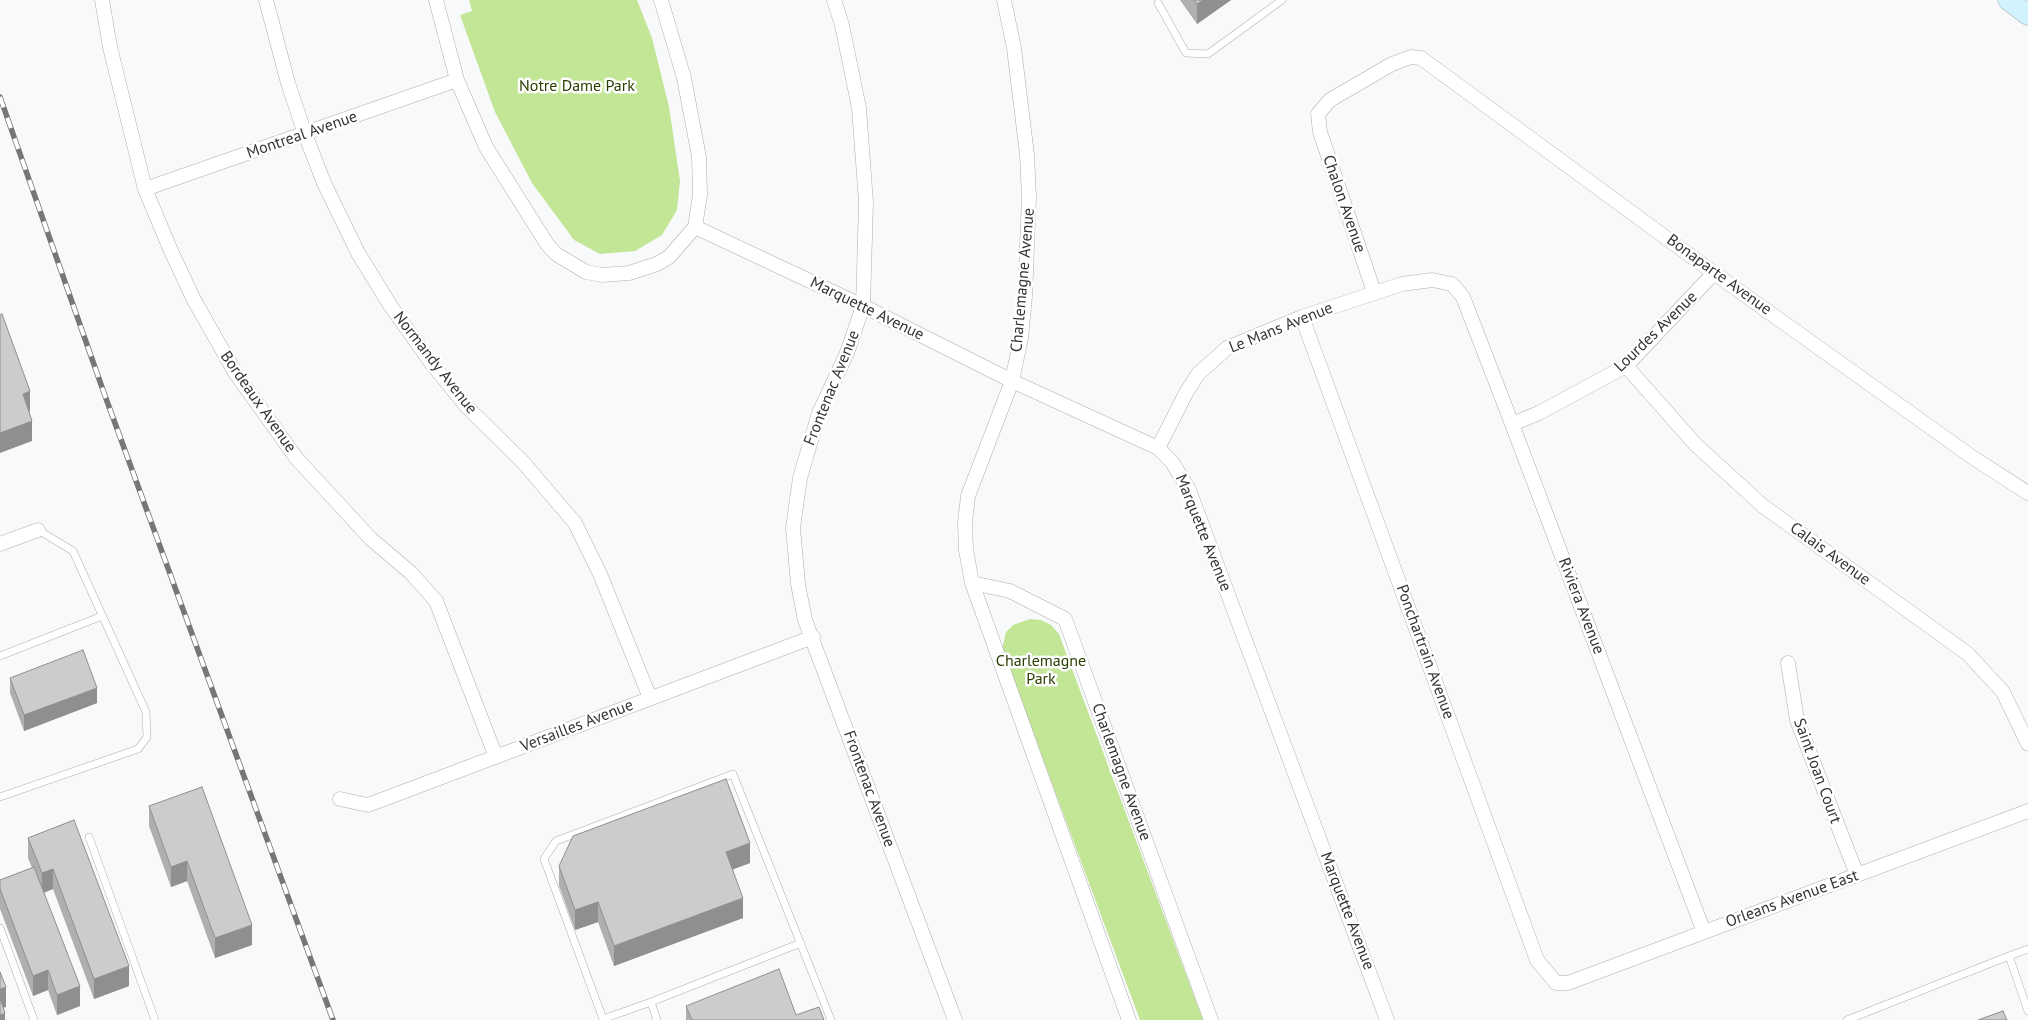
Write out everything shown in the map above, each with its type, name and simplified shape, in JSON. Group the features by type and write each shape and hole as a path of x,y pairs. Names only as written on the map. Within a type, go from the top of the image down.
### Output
{"street":[{"name":"Bordeaux Avenue","path":"102,0 110,47 146,189 170,251 194,300 232,367 260,410 318,484 371,539 411,573 436,601 496,757"},
{"name":"Normandy Avenue","path":"266,0 288,83 305,134 324,183 358,253 390,306 468,408 522,461 575,523 600,574 650,698"},
{"path":"436,0 458,80 486,147 514,194 546,244 571,264 586,272 602,275 642,270 669,256 695,227 700,196 699,157 684,78 661,0"},
{"name":"Frontenac Avenue","path":"834,0 842,25 859,108 866,202 863,306 847,353 819,413 800,478 793,528 796,565 805,620 813,637 955,1020"},
{"name":"Charlemagne Avenue","path":"1004,0 1023,105 1029,198 1024,304 1021,338 1012,381 968,496 965,524 966,550 972,583 1129,1020"},
{"path":"2008,0 2028,15"},
{"name":"Chalon Avenue","path":"1374,292 1320,132 1318,114 1330,100 1392,64 1411,57"},
{"name":"Bonaparte Avenue","path":"1411,57 1421,58 1431,64 1714,273 1972,457 2028,493"},
{"name":"Montreal Avenue","path":"146,189 458,80"},
{"name":"Marquette Avenue","path":"695,227 863,306 1012,381 1158,448 1177,468 1189,490 1387,1020"},
{"name":"Lourdes Avenue","path":"1512,424 1539,413 1626,366 1714,273"},
{"name":"Le Mans Avenue","path":"1158,448 1186,393 1211,361 1227,348 1302,317 1374,292 1418,280 1432,280 1452,284"},
{"name":"Riviera Avenue","path":"1452,284 1462,297 1512,424 1704,932"},
{"name":"Ponchartrain Avenue","path":"1302,317 1537,960 1556,983"},
{"name":"Calais Avenue","path":"1626,366 1696,445 1763,506 1968,654 2003,692 2028,744"},
{"path":"0,544 38,530"},
{"name":"Charlemagne Avenue","path":"972,583 1010,591 1065,619 1211,1020"},
{"name":"Versailles Avenue","path":"340,799 368,804 813,637"},
{"name":"Saint Joan Court","path":"1788,663 1796,720 1857,875"},
{"name":"Orleans Avenue East","path":"1556,983 1568,983 2028,811"}],"lane":[{"path":"1158,3 1186,53 1208,54 1282,0"},
{"path":"0,797 138,750 147,737 146,712 73,551 38,530"},
{"path":"0,656 102,616"},
{"path":"800,943 603,1020 544,859 556,841 733,774 831,1020"},
{"path":"89,837 155,1020"},
{"path":"0,928 34,1020"},
{"path":"1847,1020 2028,949"},
{"path":"2009,956 2028,1011"},
{"path":"651,1002 657,1020"}],"green space":[{"name":"Notre Dame Park","path":"469,0 637,0 652,38 669,107 680,181 677,210 662,235 635,251 600,254 574,240 532,183 495,112 460,15 472,11"},
{"name":"Charlemagne Park","path":"1030,619 1041,620 1051,625 1059,634 1203,1020 1140,1020 1002,649 1006,632 1013,625"}],"building":[{"path":"1194,0 1203,0 1197,4"},
{"path":"2,314 30,391 23,394 32,421 0,433 0,315"},
{"path":"83,650 97,688 24,715 10,678"},
{"path":"726,779 750,843 726,852 743,898 614,946 598,902 575,910 559,866 573,836"},
{"path":"202,787 252,925 215,938 187,861 171,867 149,806"},
{"path":"74,820 129,966 94,979 53,869 42,873 28,838"},
{"path":"34,867 80,986 57,995 48,970 33,976 0,889 0,880"},
{"path":"779,969 796,1015 819,1007 824,1020 692,1020 686,1006"},
{"path":"0,972 6,987 0,989"},
{"path":"0,998 5,1013 0,1015"},
{"path":"2003,1011 2007,1020 1978,1020"}],"railway":[{"path":"0,97 104,393 333,1020"}]}
